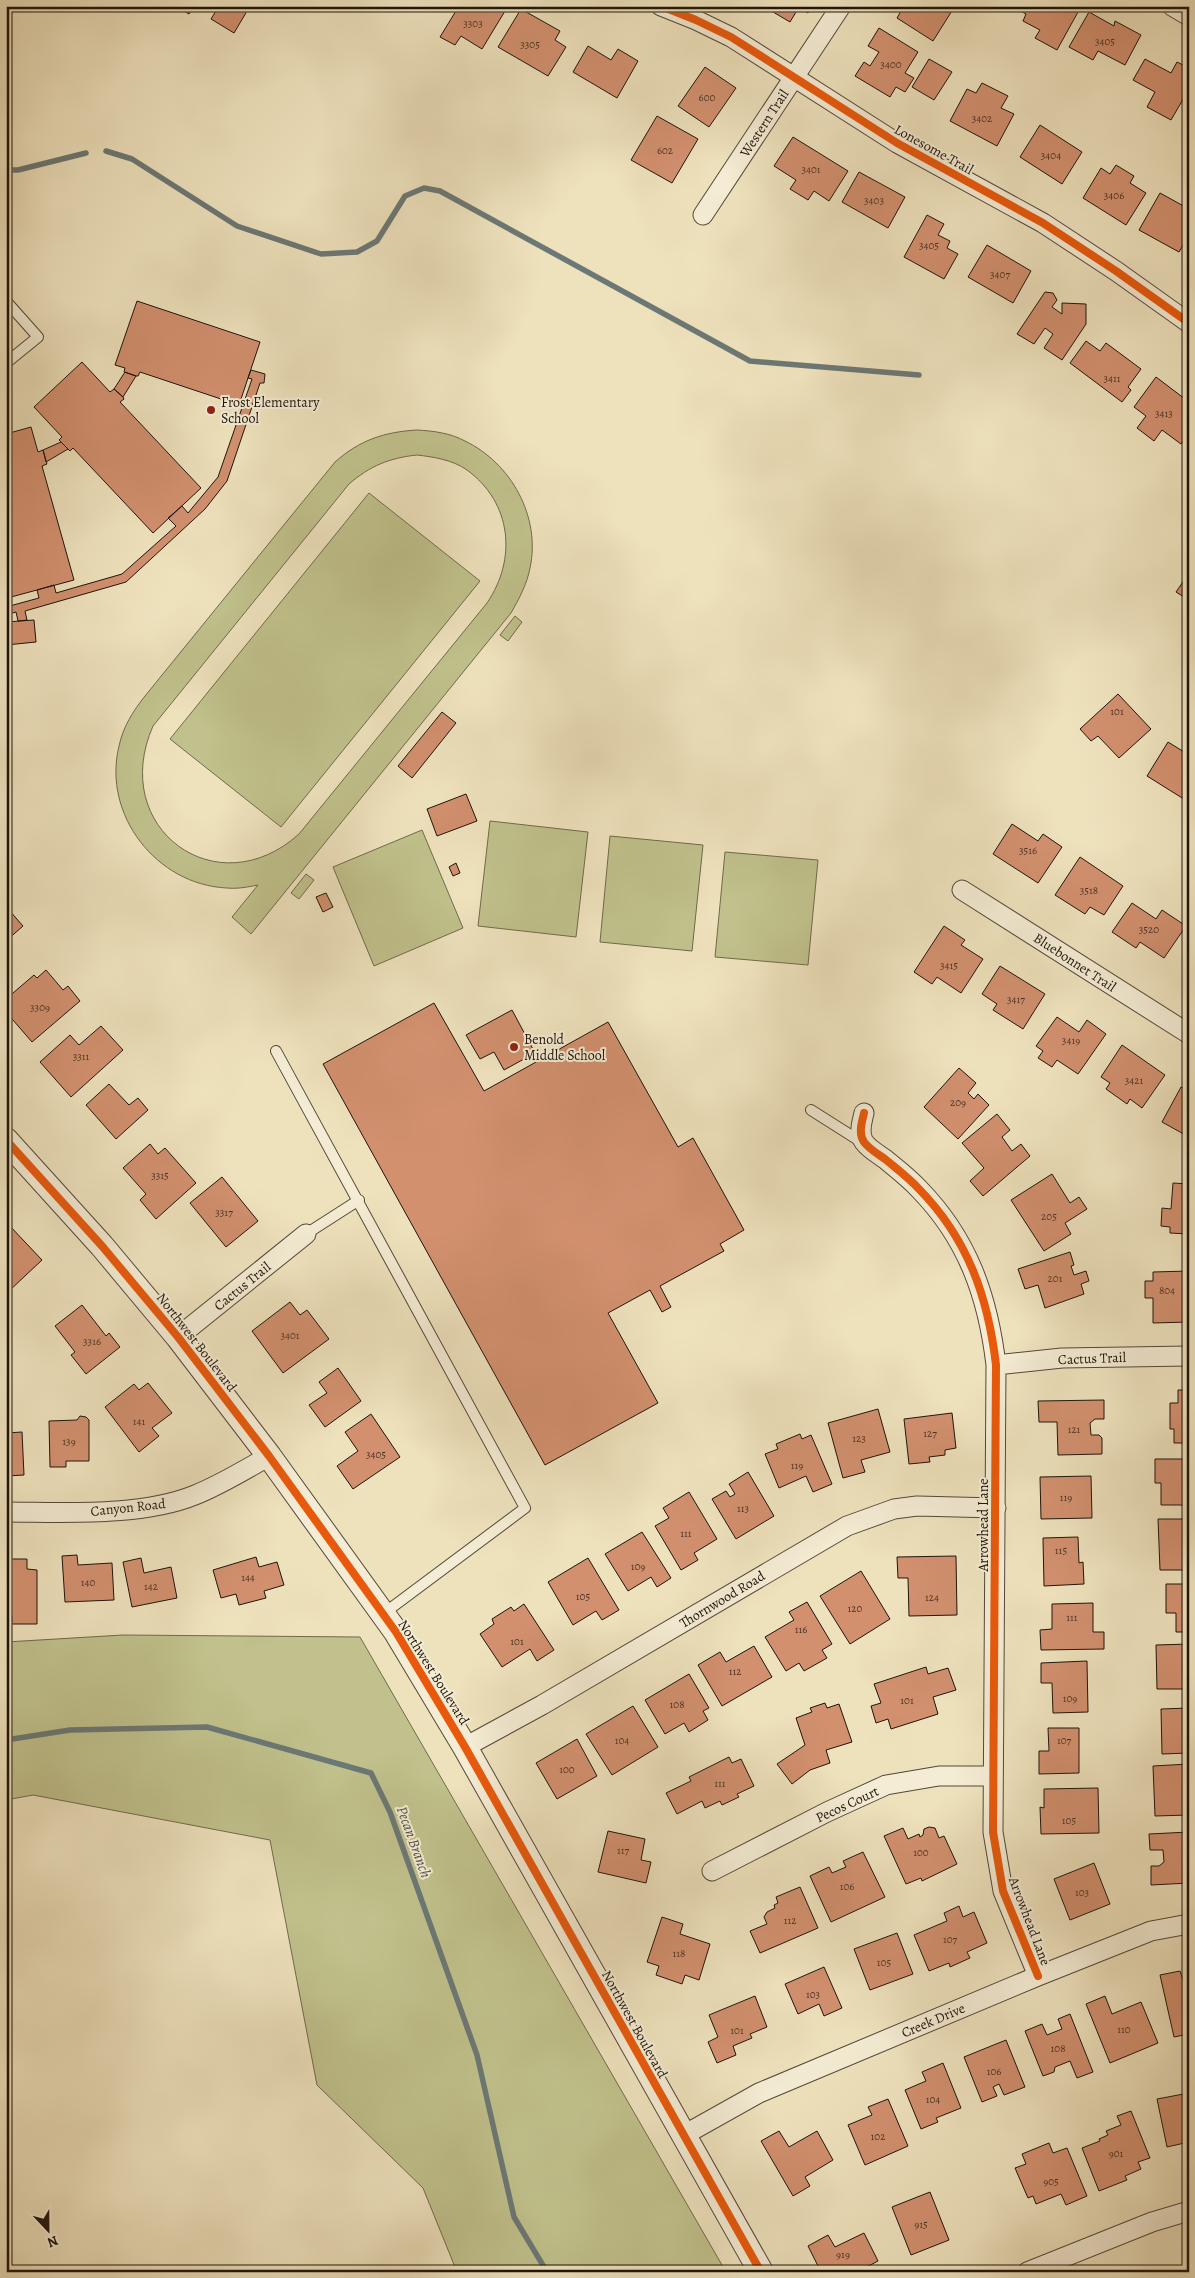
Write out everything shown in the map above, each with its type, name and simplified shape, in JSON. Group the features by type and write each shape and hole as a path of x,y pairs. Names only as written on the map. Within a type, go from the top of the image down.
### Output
{"street":[{"name":"Lonesome Trail","path":"661,6 731,37 894,141 1043,223 1116,271 1189,323"},
{"name":"Western Trail","path":"703,215 841,6"},
{"path":"1172,6 1189,16"},
{"name":"Bluebonnet Trail","path":"962,890 1189,1034"},
{"path":"864,1113 860,1131 863,1141 867,1146"},
{"name":"Arrowhead Lane","path":"867,1146 900,1171 930,1201 964,1251 984,1295 996,1365 994,1832 1003,1891 1038,1976"},
{"name":"Northwest Boulevard","path":"9,1148 102,1246 178,1337 269,1456 383,1614 417,1665 465,1747 761,2272"},
{"name":"Cactus Trail","path":"178,1337 306,1234"},
{"name":"Cactus Trail","path":"996,1365 1062,1358 1189,1356"},
{"name":"Canyon Road","path":"6,1512 94,1511 170,1503 194,1496 269,1456"},
{"name":"Thornwood Road","path":"465,1747 551,1700 847,1526 871,1516 909,1507 996,1508"},
{"name":"Pecos Court","path":"712,1872 827,1812 886,1785 939,1776 993,1776"},
{"name":"Creek Drive","path":"684,2135 759,2094 1038,1976 1151,1931 1189,1924"},
{"path":"1027,2272 1152,2222 1189,2211"}],"lane":[{"path":"6,301 38,337 6,363"},
{"path":"276,1051 526,1508 383,1614"},
{"path":"811,1110 867,1146"},
{"path":"306,1234 358,1200"}],"green space":[{"path":"417,430 448,434 465,441 496,463 509,477 519,494 531,530 532,549 527,580 511,613 251,934 232,917 258,885 231,888 202,884 178,874 158,860 140,842 127,820 119,797 116,772 119,746 123,732 141,702 335,462 344,454 373,438","holes":["417,455 450,461 467,470 482,483 501,515 505,532 506,550 497,586 487,603 299,834 267,855 235,863 205,859 178,846 158,825 145,796 143,763 153,726 349,484 380,464"]},
{"path":"369,493 480,581 281,827 170,739"},
{"path":"515,616 522,622 508,641 500,635"},
{"path":"490,821 588,832 576,937 478,926"},
{"path":"422,830 463,928 374,966 333,867"},
{"path":"610,836 703,845 692,951 600,942"},
{"path":"725,852 818,860 808,965 715,957"},
{"path":"306,874 314,880 299,899 291,893"},
{"path":"123,1635 360,1637 726,2272 457,2272 423,2188 317,2085 270,1840 33,1795 6,1800 6,1642"}],"building":[{"path":"175,6 194,6 189,14"},
{"path":"219,6 250,6 234,33 211,19"},
{"path":"459,6 477,6 482,9 484,6 497,6 505,11 482,49 461,36 455,45 440,37"},
{"path":"770,6 812,6 808,13 799,7 790,22 768,9"},
{"path":"904,6 955,6 933,41 897,18"},
{"path":"1016,6 1058,6 1062,9 1064,6 1067,6 1078,12 1057,50 1035,38 1040,30 1023,21 1026,14 1015,8"},
{"path":"521,9 560,31 555,40 566,47 548,76 498,47"},
{"path":"1089,12 1114,26 1115,21 1141,35 1125,65 1098,51 1093,60 1069,47"},
{"path":"879,28 918,52 905,73 914,78 905,92 896,87 890,97 855,76 864,62 870,66 879,52 868,46"},
{"path":"588,46 611,60 618,49 638,61 617,98 573,72"},
{"path":"929,59 952,72 934,100 912,87"},
{"path":"1145,59 1171,73 1177,62 1189,68 1189,89 1171,120 1147,107 1155,92 1133,80"},
{"path":"705,67 736,88 709,127 678,106"},
{"path":"982,83 1008,96 1001,108 1014,114 997,146 950,121 967,89 976,93"},
{"path":"657,116 698,139 672,183 631,160"},
{"path":"1040,125 1082,152 1062,184 1020,157"},
{"path":"793,137 848,171 829,201 814,191 808,200 790,189 796,180 774,166"},
{"path":"1116,165 1134,176 1130,183 1146,193 1126,225 1083,198 1101,168 1110,174"},
{"path":"859,172 905,197 888,228 842,202"},
{"path":"1160,193 1189,209 1189,235 1179,252 1139,230"},
{"path":"927,215 944,224 938,235 950,241 947,248 958,254 944,279 904,257"},
{"path":"987,245 1031,271 1013,303 968,277"},
{"path":"1045,292 1053,293 1057,300 1052,307 1062,314 1062,303 1086,304 1086,324 1062,360 1044,348 1053,334 1045,328 1034,344 1017,334"},
{"path":"137,301 260,342 239,405 140,372 136,376 124,372 125,368 115,365"},
{"path":"1086,341 1100,351 1106,343 1141,369 1128,387 1131,390 1122,402 1070,363"},
{"path":"82,362 110,392 114,389 123,397 124,399 120,402 201,488 153,533 73,448 70,451 59,440 62,437 34,407"},
{"path":"251,370 265,374 264,383 260,383 227,481 205,509 126,582 25,611 27,620 18,621 16,612 6,615 6,607 39,598 37,590 54,585 56,593 122,574 176,526 168,518 182,506 188,513 218,477 252,379 248,378"},
{"path":"125,372 136,376 123,397 114,389"},
{"path":"1156,377 1189,402 1189,410 1185,415 1189,418 1189,434 1181,444 1162,430 1154,441 1137,428 1146,416 1134,407"},
{"path":"31,427 38,452 43,450 47,464 42,466 74,580 11,597 6,580 6,434"},
{"path":"61,442 68,449 46,462 43,450"},
{"path":"1189,573 1189,600 1176,592"},
{"path":"34,620 36,642 6,645 6,622"},
{"path":"1118,694 1151,729 1119,758 1098,736 1091,741 1080,729"},
{"path":"442,712 456,723 412,778 398,766"},
{"path":"1168,742 1189,755 1189,798 1187,801 1147,776"},
{"path":"466,794 477,821 437,836 427,809"},
{"path":"1012,824 1038,841 1043,834 1062,847 1038,883 993,854"},
{"path":"1080,857 1123,886 1104,915 1090,907 1085,914 1055,895"},
{"path":"456,863 460,873 453,876 449,867"},
{"path":"326,893 333,907 323,912 316,897"},
{"path":"1132,903 1156,919 1162,910 1186,926 1164,958 1140,942 1136,948 1112,932"},
{"path":"9,910 23,926 6,941 6,912"},
{"path":"944,926 965,940 961,945 983,959 961,993 937,977 932,984 914,972"},
{"path":"1000,966 1045,994 1023,1029 993,1010 997,1004 982,994"},
{"path":"46,970 63,990 68,986 80,1001 32,1042 6,1012 6,999 34,975 37,978"},
{"path":"434,1003 484,1091 608,1022 678,1147 693,1138 744,1230 720,1244 724,1251 660,1286 671,1307 662,1312 650,1290 608,1313 658,1403 545,1465 323,1064"},
{"path":"512,1010 535,1053 504,1070 494,1052 480,1059 466,1035"},
{"path":"1057,1017 1079,1032 1087,1020 1106,1034 1078,1074 1057,1060 1052,1067 1038,1058 1043,1051 1036,1046"},
{"path":"101,1026 123,1050 71,1097 40,1062 70,1035 79,1045"},
{"path":"1122,1045 1165,1075 1142,1108 1130,1099 1127,1104 1106,1089 1110,1083 1101,1077"},
{"path":"959,1068 976,1083 968,1093 974,1099 978,1094 989,1105 958,1139 924,1107"},
{"path":"109,1084 129,1105 138,1098 148,1110 116,1139 86,1105"},
{"path":"1181,1087 1189,1090 1189,1137 1162,1122"},
{"path":"997,1114 1010,1130 1002,1137 1012,1151 1021,1144 1030,1156 983,1196 970,1181 984,1168 962,1143"},
{"path":"150,1144 158,1154 165,1148 196,1183 156,1219 140,1200 146,1194 123,1168"},
{"path":"1052,1174 1070,1203 1079,1197 1087,1209 1065,1223 1071,1234 1044,1251 1011,1200"},
{"path":"222,1177 258,1221 226,1247 190,1203"},
{"path":"1173,1183 1189,1184 1189,1234 1170,1233 1170,1227 1161,1226 1162,1208 1171,1209"},
{"path":"8,1224 42,1260 9,1291 6,1288 6,1226"},
{"path":"1070,1252 1074,1265 1071,1266 1074,1275 1086,1271 1089,1281 1081,1284 1084,1294 1045,1308 1038,1285 1025,1289 1018,1269"},
{"path":"1189,1271 1189,1322 1153,1323 1153,1298 1145,1298 1145,1281 1153,1281 1153,1272"},
{"path":"290,1302 300,1315 307,1310 329,1339 283,1373 252,1331"},
{"path":"82,1305 106,1336 109,1333 120,1347 86,1374 71,1355 75,1352 55,1326"},
{"path":"338,1368 361,1401 325,1427 309,1405 327,1393 319,1382"},
{"path":"148,1383 172,1413 152,1428 159,1436 139,1452 105,1407 134,1384 139,1390"},
{"path":"1178,1390 1189,1390 1189,1443 1174,1443 1174,1429 1170,1429 1170,1403 1178,1403"},
{"path":"1104,1400 1104,1419 1095,1419 1090,1423 1091,1435 1099,1435 1102,1438 1102,1454 1058,1455 1057,1422 1039,1422 1038,1401"},
{"path":"878,1409 890,1452 861,1460 865,1472 843,1478 828,1423"},
{"path":"952,1413 956,1448 945,1450 945,1455 929,1457 930,1462 909,1464 904,1419"},
{"path":"371,1414 400,1457 353,1489 337,1466 358,1451 345,1432"},
{"path":"80,1416 86,1417 89,1420 89,1461 66,1461 66,1467 50,1467 49,1421 77,1420"},
{"path":"22,1432 24,1475 6,1476 6,1433"},
{"path":"800,1434 802,1439 811,1435 832,1484 813,1492 806,1476 779,1488 765,1454 778,1449 776,1444"},
{"path":"1155,1459 1189,1459 1189,1505 1161,1505 1161,1483 1155,1483"},
{"path":"748,1472 774,1516 736,1539 712,1499 726,1491 730,1497 735,1494 729,1484"},
{"path":"1091,1476 1092,1518 1041,1519 1040,1477"},
{"path":"689,1492 717,1539 694,1553 698,1560 681,1570 655,1526 669,1518 663,1508"},
{"path":"1158,1519 1189,1519 1189,1570 1160,1570"},
{"path":"642,1532 671,1578 657,1587 651,1577 628,1591 605,1554"},
{"path":"1078,1537 1079,1563 1083,1562 1084,1584 1044,1586 1043,1538"},
{"path":"77,1555 78,1565 112,1563 114,1600 65,1602 62,1556"},
{"path":"956,1556 957,1615 909,1616 908,1578 898,1578 897,1557"},
{"path":"256,1557 259,1567 277,1562 284,1585 264,1591 266,1598 239,1605 236,1594 221,1598 213,1570"},
{"path":"141,1558 144,1573 171,1567 177,1598 132,1607 123,1562"},
{"path":"588,1558 619,1610 602,1620 596,1611 573,1625 548,1582"},
{"path":"6,1559 27,1559 27,1569 37,1570 37,1624 12,1624 12,1616 6,1616"},
{"path":"861,1571 890,1619 850,1644 820,1596"},
{"path":"1166,1584 1189,1584 1189,1632 1176,1632 1176,1613 1166,1613"},
{"path":"807,1602 832,1644 822,1650 827,1658 804,1671 799,1663 786,1671 765,1637 794,1620 789,1612"},
{"path":"1093,1603 1093,1632 1104,1632 1104,1649 1041,1650 1040,1630 1052,1629 1052,1604"},
{"path":"524,1604 554,1650 537,1661 530,1649 502,1667 480,1634 494,1624 492,1619 511,1607 514,1611"},
{"path":"1189,1644 1189,1689 1157,1689 1156,1645"},
{"path":"754,1646 772,1677 722,1706 698,1665 720,1652 726,1662"},
{"path":"1087,1661 1088,1712 1053,1713 1052,1683 1041,1683 1041,1663"},
{"path":"926,1667 928,1674 948,1668 956,1690 933,1697 938,1714 891,1729 888,1719 876,1723 871,1706 881,1703 874,1684"},
{"path":"689,1674 709,1708 703,1711 708,1720 689,1732 684,1723 665,1734 645,1700"},
{"path":"825,1703 827,1708 839,1704 852,1742 826,1750 830,1763 810,1770 792,1784 777,1764 805,1745 796,1718 812,1712 810,1708"},
{"path":"633,1706 658,1747 612,1775 586,1734"},
{"path":"1189,1708 1189,1753 1162,1754 1161,1709"},
{"path":"1048,1728 1079,1728 1079,1773 1039,1774 1039,1751 1049,1751"},
{"path":"577,1739 597,1776 557,1799 536,1763"},
{"path":"729,1757 732,1763 741,1759 754,1786 737,1794 739,1797 722,1805 720,1801 705,1808 702,1801 677,1814 666,1793 691,1781 689,1777"},
{"path":"1189,1764 1189,1815 1155,1816 1153,1766"},
{"path":"1098,1788 1099,1833 1041,1834 1040,1807 1044,1808 1044,1789"},
{"path":"929,1827 935,1828 939,1838 944,1836 957,1864 922,1881 921,1878 906,1884 884,1836 903,1828 908,1839 919,1834 920,1837 923,1835 924,1829"},
{"path":"608,1831 645,1839 641,1860 651,1862 646,1883 598,1872"},
{"path":"1189,1832 1189,1883 1151,1885 1151,1866 1159,1866 1164,1862 1163,1850 1150,1850 1149,1834"},
{"path":"863,1852 885,1897 831,1922 810,1876 829,1867 832,1873 846,1867 843,1861"},
{"path":"1094,1863 1110,1904 1070,1920 1054,1879"},
{"path":"800,1887 818,1928 760,1953 750,1931 767,1924 764,1917 778,1903 776,1897"},
{"path":"959,1906 963,1917 974,1912 987,1943 967,1952 970,1958 950,1967 949,1963 929,1971 914,1935 947,1921 944,1913"},
{"path":"662,1917 683,1924 680,1934 710,1944 699,1980 685,1975 682,1984 656,1975 659,1966 647,1962"},
{"path":"897,1933 913,1974 870,1990 854,1949"},
{"path":"824,1967 842,2008 824,2016 819,2004 798,2014 785,1984"},
{"path":"1180,1971 1183,1980 1189,1979 1189,2024 1187,2024 1189,2034 1174,2037 1160,1975"},
{"path":"755,1996 767,2027 750,2034 752,2038 733,2046 736,2055 717,2063 708,2042 718,2037 709,2015"},
{"path":"1105,1996 1112,2014 1141,2002 1158,2043 1110,2063 1086,2004"},
{"path":"1070,2014 1093,2072 1077,2078 1070,2061 1055,2067 1054,2072 1043,2076 1025,2031 1042,2024 1047,2035 1062,2029 1058,2019"},
{"path":"1006,2040 1025,2087 1004,2095 999,2084 993,2087 997,2096 982,2102 964,2057"},
{"path":"943,2063 961,2108 936,2118 938,2122 921,2129 905,2090 926,2081 922,2072"},
{"path":"1189,2093 1189,2142 1167,2147 1157,2099"},
{"path":"888,2099 908,2146 865,2165 848,2125 872,2115 868,2107"},
{"path":"1131,2111 1150,2158 1138,2162 1141,2169 1125,2176 1127,2180 1099,2191 1082,2148 1100,2141 1099,2139 1108,2135 1106,2131 1121,2125 1117,2116"},
{"path":"779,2131 789,2147 817,2131 833,2160 805,2177 810,2186 793,2196 761,2141"},
{"path":"1049,2143 1053,2153 1067,2148 1087,2196 1066,2205 1061,2194 1036,2204 1033,2196 1028,2198 1015,2168 1026,2164 1022,2154"},
{"path":"930,2192 949,2240 911,2255 892,2207"},
{"path":"864,2233 878,2261 857,2272 821,2272 808,2246 828,2235 835,2247"}],"waterway":[{"path":"106,151 132,159 237,226 321,254 357,252 377,241 405,196 424,188 440,191 750,361 919,375"},
{"path":"6,170 18,170 86,153"},
{"name":"Pecan Branch","path":"6,1740 70,1730 207,1727 371,1773 390,1812 477,2055 514,2217 547,2272"}],"cycle path":[{"path":"661,6 731,37 897,143 1043,223 1116,271 1189,323"},
{"path":"864,1113 861,1131 864,1142 919,1189 951,1228 963,1249 981,1293 992,1340 996,1365 993,1832 1003,1891 1038,1976"},
{"path":"6,1140 102,1246 178,1337 269,1456 396,1632 465,1747 761,2272"}],"place":[{"name":"Frost Elementary School","path":"211,410"},
{"name":"Benold Middle School","path":"514,1047"}]}
